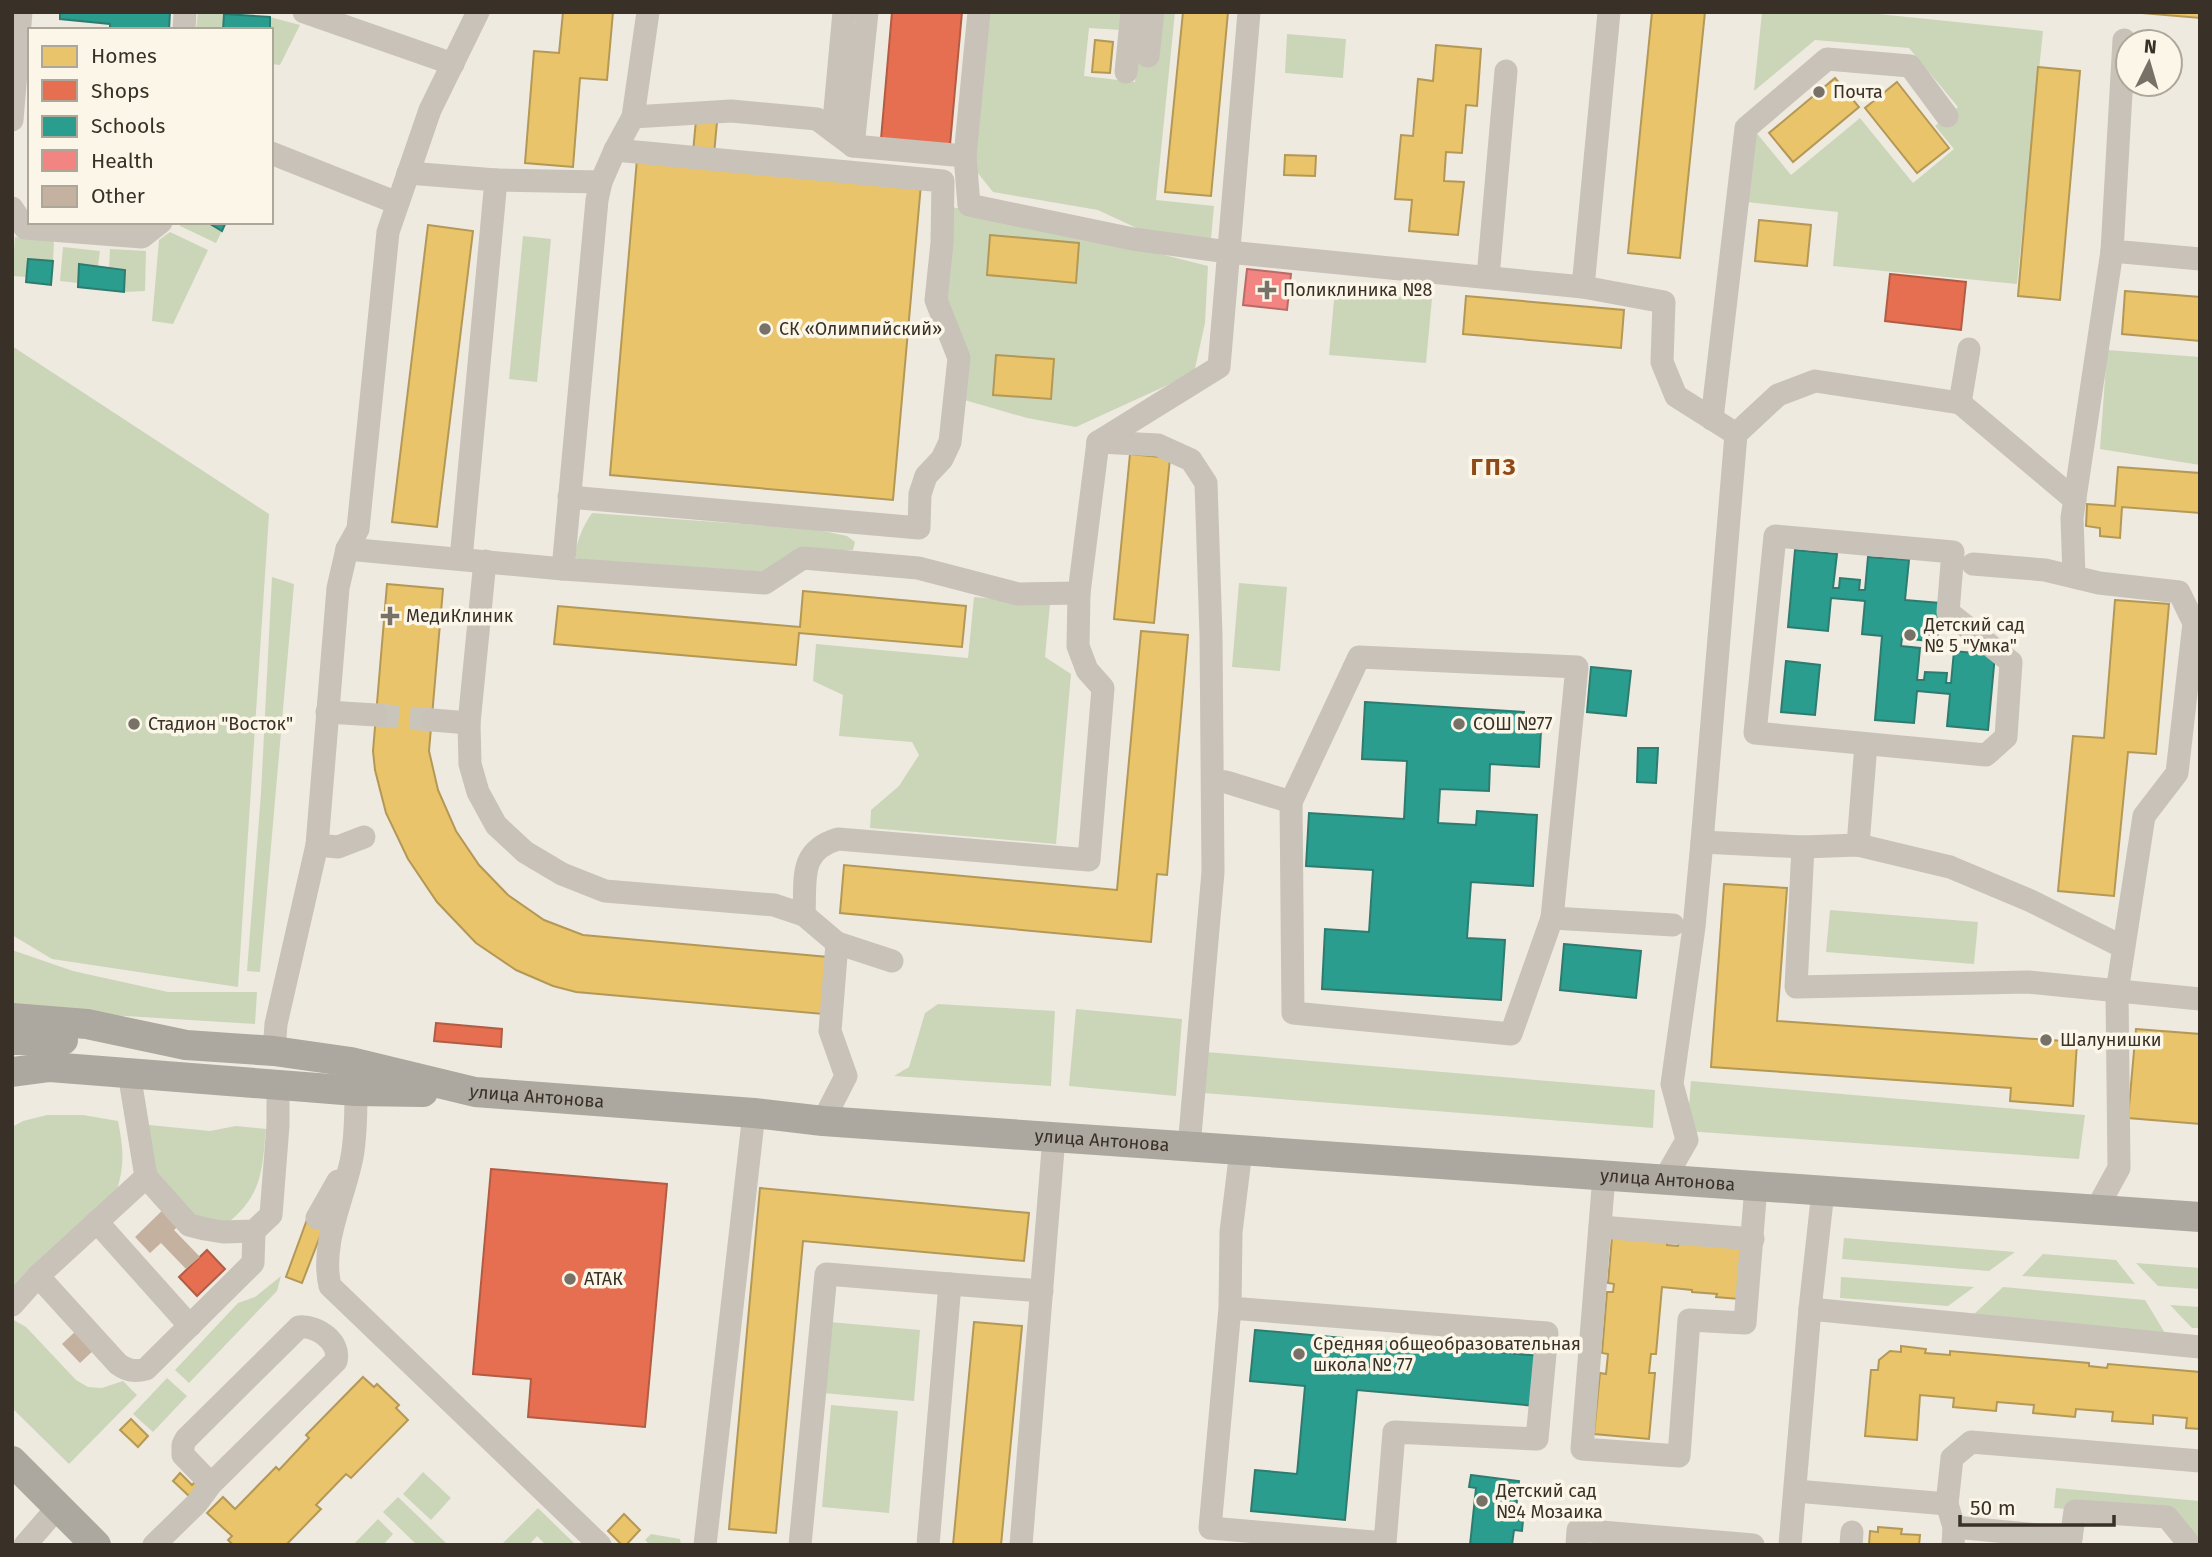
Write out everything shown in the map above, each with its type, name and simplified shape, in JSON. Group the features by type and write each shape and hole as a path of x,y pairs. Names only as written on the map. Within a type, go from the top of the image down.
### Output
{"main road":[{"name":"улица Антонова","path":"12,1018 87,1024 186,1045 274,1051 351,1062 475,1092 1054,1138 2200,1217"},
{"path":"12,1040 186,1045"},
{"path":"274,1051 278,1084"},
{"path":"12,1072 50,1067 356,1091 475,1092"},
{"path":"12,1461 96,1545"}],"street":[{"path":"12,121 21,12"},
{"path":"304,12 453,64"},
{"path":"274,1051 276,1024 317,845 338,588 347,549 358,529 388,232 430,110 478,12"},
{"path":"563,569 597,200 601,182 633,117 648,12"},
{"path":"833,131 844,12"},
{"path":"853,146 867,12"},
{"path":"979,12 965,156 969,205 1133,239 1228,252 1583,287 1664,302 1662,362 1676,396 1735,434"},
{"path":"1126,72 1132,12"},
{"path":"1148,56 1153,12"},
{"path":"1098,442 1219,367 1249,12"},
{"path":"1583,287 1609,12"},
{"path":"1712,419 1746,128 1827,59 1910,66 1947,116"},
{"path":"1488,277 1506,71"},
{"path":"2074,576 2072,518 2112,251 2121,98"},
{"path":"633,117 731,111 817,119 853,146 965,156"},
{"path":"569,497 919,528 920,494 926,476 942,459 950,442 959,358 936,300 942,243 943,181 615,150"},
{"path":"273,154 397,203"},
{"path":"408,173 496,180 601,182"},
{"path":"461,559 496,180"},
{"path":"12,208 25,228 142,237 158,224"},
{"path":"2112,251 2200,259"},
{"path":"1960,403 1969,349"},
{"path":"1664,1180 1687,1140 1672,1084 1694,927 1735,434 1778,395 1815,381 1960,403 2075,500"},
{"path":"804,915 807,860 822,844 838,839 1089,860 1103,688 1087,670 1078,646 1079,593 1098,442"},
{"path":"1098,442 1158,446 1191,460 1206,483 1212,635 1213,872 1188,1147"},
{"path":"1775,536 1953,552 1948,612 2011,662 2006,737 1986,755 1866,744 1755,733 1775,536"},
{"path":"347,549 563,569 765,583 803,558 918,568 1018,594 1079,593"},
{"path":"485,561 469,723 470,764 478,792 496,825 525,852 562,874 605,891 774,905 804,915 837,943 892,961"},
{"path":"1973,565 2045,570 2099,583 2179,592 2197,620 2177,773 2144,816 2117,992 2119,1168 2096,1210"},
{"path":"1359,657 1577,667 1552,918 1511,1034 1293,1013 1290,802 1359,657"},
{"path":"327,712 376,715"},
{"path":"432,720 469,723"},
{"path":"1858,845 1866,744"},
{"path":"1213,781 1226,782 1290,802"},
{"path":"317,845 338,847 364,838"},
{"path":"1702,842 1803,847 1858,845 1950,867 2031,901 2123,947"},
{"path":"1803,847 1796,987 2028,982 2200,999"},
{"path":"1552,918 1673,925"},
{"path":"823,1121 846,1076 830,1031 837,943"},
{"path":"129,1073 146,1177 189,1225 223,1232 254,1231 271,1215 278,1125 278,1084"},
{"path":"356,1091 352,1157 328,1251 330,1286 600,1545"},
{"path":"705,1545 754,1113"},
{"path":"1021,1545 1054,1138"},
{"path":"1230,1308 1547,1333 1537,1439 1394,1432 1385,1543 1210,1528 1230,1308 1230,1232 1241,1150"},
{"path":"317,1217 352,1157"},
{"path":"1604,1176 1582,1448 1679,1456 1689,1320 1745,1323 1756,1186"},
{"path":"12,1305 38,1276 146,1177"},
{"path":"1790,1545 1810,1309 1824,1191"},
{"path":"97,1222 190,1326"},
{"path":"1600,1227 1752,1239"},
{"path":"38,1276 124,1369 146,1369 253,1263 254,1231"},
{"path":"800,1545 826,1274 1042,1291"},
{"path":"928,1545 950,1284"},
{"path":"1810,1309 2200,1347"},
{"path":"168,1540 211,1484 336,1361 335,1347 319,1330 299,1327 186,1439 183,1455 211,1484"},
{"path":"2190,1545 2167,1517 2075,1511 2071,1541 1954,1536 1947,1504 1952,1458 1971,1442 2200,1461"},
{"path":"1796,1491 1947,1504"},
{"path":"25,1545 58,1507"},
{"path":"1577,1545 1578,1530 1753,1545"}],"green space":[{"path":"198,12 224,14 223,28 196,28"},
{"path":"988,12 1123,12 1121,30 1089,28 1084,76 1135,82 1142,12 1175,12 1156,200 1214,206 1211,239 1145,232 1098,210 993,192 973,167"},
{"path":"1762,12 1859,12 2043,31 2017,284 1833,266 1838,212 1747,202 1755,131 1791,175 1860,118 1913,183 1954,149 1935,126 1958,107 1909,48 1815,40 1754,91"},
{"path":"270,17 300,25 280,65 273,64 273,28 270,28"},
{"path":"1287,34 1346,39 1343,78 1285,73"},
{"path":"947,206 1085,235 1208,266 1205,323 1194,373 1076,427 1027,418 961,399 942,299"},
{"path":"210,224 222,231 216,243 180,226"},
{"path":"170,232 208,250 173,324 152,321 159,240"},
{"path":"523,236 551,239 537,382 509,379"},
{"path":"15,237 54,241 53,261 28,259 27,277 12,276"},
{"path":"63,247 100,251 98,266 79,264 78,283 60,281"},
{"path":"110,249 146,251 145,291 124,292 125,270 109,268"},
{"path":"1335,289 1432,298 1426,363 1329,355"},
{"name":"Стадион \"Восток\"","path":"12,346 269,514 238,987 52,959 12,935"},
{"path":"2107,350 2200,357 2200,465 2100,449"},
{"path":"592,513 814,529 847,536 855,542 853,550 800,550 767,572 581,561 574,556"},
{"path":"272,577 294,584 260,972 247,971 261,793"},
{"path":"1239,583 1287,587 1280,671 1232,667"},
{"path":"974,597 1050,604 1045,657 1071,674 1056,844 870,828 871,810 899,786 919,755 912,742 839,736 843,695 813,681 816,644 968,658"},
{"path":"1830,910 1978,922 1974,964 1826,952"},
{"path":"12,950 73,971 168,992 257,992 255,1024 12,1009"},
{"path":"938,1004 1055,1011 1051,1086 894,1076 909,1067 925,1013"},
{"path":"1076,1009 1182,1019 1176,1096 1069,1086"},
{"path":"1206,1052 1655,1090 1653,1128 1203,1093"},
{"path":"1691,1081 2085,1115 2079,1159 1687,1131"},
{"path":"47,1115 83,1115 118,1121 122,1169 114,1198 12,1294 12,1127 23,1121"},
{"path":"139,1124 210,1131 236,1126 266,1129 261,1171 253,1194 237,1215 225,1225 193,1220 151,1176"},
{"path":"1844,1238 2015,1252 1989,1271 1842,1259"},
{"path":"2043,1254 2116,1260 2135,1284 2022,1276"},
{"path":"2136,1263 2200,1268 2200,1289 2158,1286"},
{"path":"281,1276 277,1291 189,1383 175,1370 238,1303 255,1297"},
{"path":"1841,1277 1974,1287 1948,1306 1840,1298"},
{"path":"2003,1287 2145,1300 2165,1333 1973,1315"},
{"path":"2170,1305 2200,1307 2200,1328 2192,1328"},
{"path":"12,1319 26,1327 76,1380 88,1387 102,1388 123,1381 137,1395 69,1464 12,1408"},
{"path":"830,1322 920,1330 914,1401 823,1393"},
{"path":"167,1378 187,1396 153,1432 133,1414"},
{"path":"831,1405 898,1411 889,1513 822,1507"},
{"path":"423,1472 451,1498 431,1520 403,1494"},
{"path":"2056,1488 2200,1501 2200,1545 2167,1517 2054,1508"},
{"path":"398,1497 448,1545 417,1545 383,1512"},
{"path":"538,1508 576,1545 546,1545 537,1536 529,1545 501,1545"},
{"path":"378,1519 393,1534 383,1545 353,1545"},
{"path":"651,1534 680,1539 681,1545 650,1545 645,1540"}],"building: Homes":[{"path":"563,12 613,12 607,80 580,78 573,167 525,163 534,51 559,53"},
{"path":"1183,12 1228,12 1211,196 1165,192"},
{"path":"1652,12 1705,12 1680,258 1628,253"},
{"path":"2130,12 2200,12 2200,18"},
{"path":"1095,40 1113,42 1110,73 1092,72"},
{"path":"1436,45 1481,49 1477,106 1466,105 1462,153 1446,152 1444,181 1464,182 1458,235 1409,231 1412,200 1395,199 1401,135 1413,136 1418,79 1433,81"},
{"path":"2038,67 2080,71 2060,300 2018,296"},
{"path":"1835,78 1859,107 1793,162 1769,133"},
{"path":"1897,82 1949,148 1917,173 1865,108"},
{"path":"696,120 717,122 714,154 693,152"},
{"path":"1285,155 1316,156 1315,176 1284,175"},
{"name":"СК «Олимпийский»","path":"637,159 921,184 893,500 610,475"},
{"path":"1759,220 1811,225 1807,266 1755,261"},
{"path":"428,225 473,231 437,527 392,522"},
{"path":"990,235 1079,243 1076,283 987,275"},
{"path":"2125,291 2200,297 2200,341 2122,334"},
{"path":"1466,296 1624,310 1621,348 1463,334"},
{"path":"996,355 1054,359 1051,399 993,395"},
{"path":"1130,454 1170,458 1154,623 1114,619"},
{"path":"2118,467 2200,473 2200,513 2122,507 2120,538 2100,536 2100,528 2086,526 2087,504 2115,506"},
{"path":"387,584 443,589 429,751 438,790 456,831 479,865 508,895 544,920 583,935 828,957 823,1014 576,992 553,986 516,970 476,943 437,902 408,859 386,813 375,770 373,751"},
{"path":"803,591 966,606 962,647 799,633 796,665 554,644 558,606 800,627"},
{"path":"2115,600 2169,604 2156,754 2128,752 2114,896 2058,891 2073,736 2104,738"},
{"path":"1141,631 1188,635 1167,875 1157,874 1151,942 840,913 844,865 1117,890"},
{"path":"1724,884 1787,888 1777,1021 2077,1042 2073,1106 2010,1101 2011,1088 1711,1067"},
{"path":"2136,1029 2200,1034 2200,1124 2128,1118"},
{"path":"760,1188 1029,1213 1024,1261 803,1241 776,1533 729,1529"},
{"path":"309,1214 326,1221 302,1283 286,1277"},
{"path":"1612,1237 1667,1242 1667,1245 1678,1246 1679,1243 1743,1248 1739,1299 1662,1287 1656,1354 1651,1354 1649,1373 1655,1373 1649,1439 1594,1434 1600,1373 1606,1374 1608,1354 1602,1353 1607,1292 1613,1292 1614,1284 1608,1283"},
{"path":"974,1322 1022,1326 1001,1545 953,1545"},
{"path":"1901,1346 1926,1349 1925,1353 1950,1355 1950,1351 2089,1363 2089,1366 2107,1368 2108,1364 2200,1372 2200,1429 2186,1428 2187,1418 2153,1415 2153,1424 2112,1421 2113,1412 2076,1409 2075,1417 2033,1413 2034,1405 1997,1402 1996,1411 1953,1407 1954,1398 1920,1395 1917,1440 1865,1436 1871,1370 1878,1370 1879,1360 1890,1351 1901,1352"},
{"path":"363,1377 374,1387 377,1384 399,1405 396,1408 408,1420 351,1478 346,1474 316,1505 321,1509 286,1545 233,1545 228,1540 232,1536 207,1513 223,1497 235,1509 276,1467 279,1470 309,1438 306,1435"},
{"path":"131,1419 148,1436 138,1447 120,1430"},
{"path":"180,1473 192,1485 195,1482 199,1486 189,1496 173,1481"},
{"path":"624,1514 640,1530 626,1545 622,1545 608,1531"},
{"path":"1878,1527 1902,1529 1901,1534 1920,1535 1919,1545 1869,1545 1870,1531 1878,1532"}],"building: Shops":[{"path":"892,12 962,12 950,145 881,139"},
{"path":"1890,274 1966,282 1961,330 1885,321"},
{"path":"436,1023 502,1029 501,1047 434,1041"},
{"name":"АТАК","path":"491,1169 667,1184 645,1427 528,1417 531,1379 473,1374"},
{"path":"207,1250 225,1269 197,1296 179,1277"}],"building: Schools":[{"path":"60,12 170,12 169,28 110,28 110,24 60,19"},
{"path":"224,14 270,17 270,28 223,28"},
{"path":"210,224 225,224 222,231"},
{"path":"28,259 53,261 51,285 26,282"},
{"path":"79,264 125,270 124,292 78,287"},
{"path":"1795,550 1837,554 1833,588 1839,588 1840,578 1860,580 1859,590 1865,590 1868,557 1909,560 1905,600 1940,603 1937,642 1902,638 1901,646 1920,648 1917,680 1924,680 1925,672 1947,673 1946,683 1951,683 1954,651 1995,655 1988,730 1947,726 1950,694 1917,691 1914,723 1875,720 1882,636 1862,634 1865,601 1831,598 1828,631 1788,627"},
{"path":"1786,661 1820,665 1815,715 1781,712"},
{"path":"1591,667 1631,671 1626,716 1587,712"},
{"path":"1365,702 1524,712 1522,729 1541,730 1539,767 1490,764 1489,791 1440,789 1438,823 1476,825 1477,811 1537,815 1533,886 1471,882 1467,938 1505,940 1501,1000 1322,989 1325,929 1369,932 1373,870 1306,866 1309,813 1404,819 1407,761 1362,759"},
{"path":"1638,748 1658,748 1656,783 1637,782"},
{"path":"1564,944 1641,951 1636,998 1560,990"},
{"path":"1255,1330 1541,1356 1536,1406 1357,1390 1345,1520 1251,1511 1255,1470 1297,1474 1305,1386 1250,1381"},
{"path":"1471,1475 1519,1481 1515,1519 1523,1520 1522,1531 1514,1530 1512,1545 1470,1545 1476,1488 1469,1487"}],"building: Health":[{"name":"Поликлиника №8","path":"1247,269 1291,274 1287,310 1243,305"}],"building: Other":[{"path":"171,1202 186,1219 174,1230 200,1257 186,1269 161,1243 150,1253 135,1237"},
{"path":"78,1329 96,1348 80,1363 62,1344"}],"tunnel":[{"path":"376,715 432,720"}],"place":[{"name":"Почта","path":"1819,92"},
{"name":"Поликлиника №8","path":"1267,290"},
{"name":"СК «Олимпийский»","path":"765,329"},
{"name":"МедиКлиник","path":"390,616"},
{"name":"Детский сад № 5 \"Умка\"","path":"1910,635"},
{"name":"Стадион \"Восток\"","path":"134,724"},
{"name":"СОШ №77","path":"1459,724"},
{"name":"Шалунишки","path":"2046,1040"},
{"name":"АТАК","path":"570,1279"},
{"name":"Средняя общеобразовательная школа № 77","path":"1299,1354"},
{"name":"Детский сад №4 Мозаика","path":"1482,1501"}],"district":[{"name":"ГПЗ","path":"1494,467"}]}
